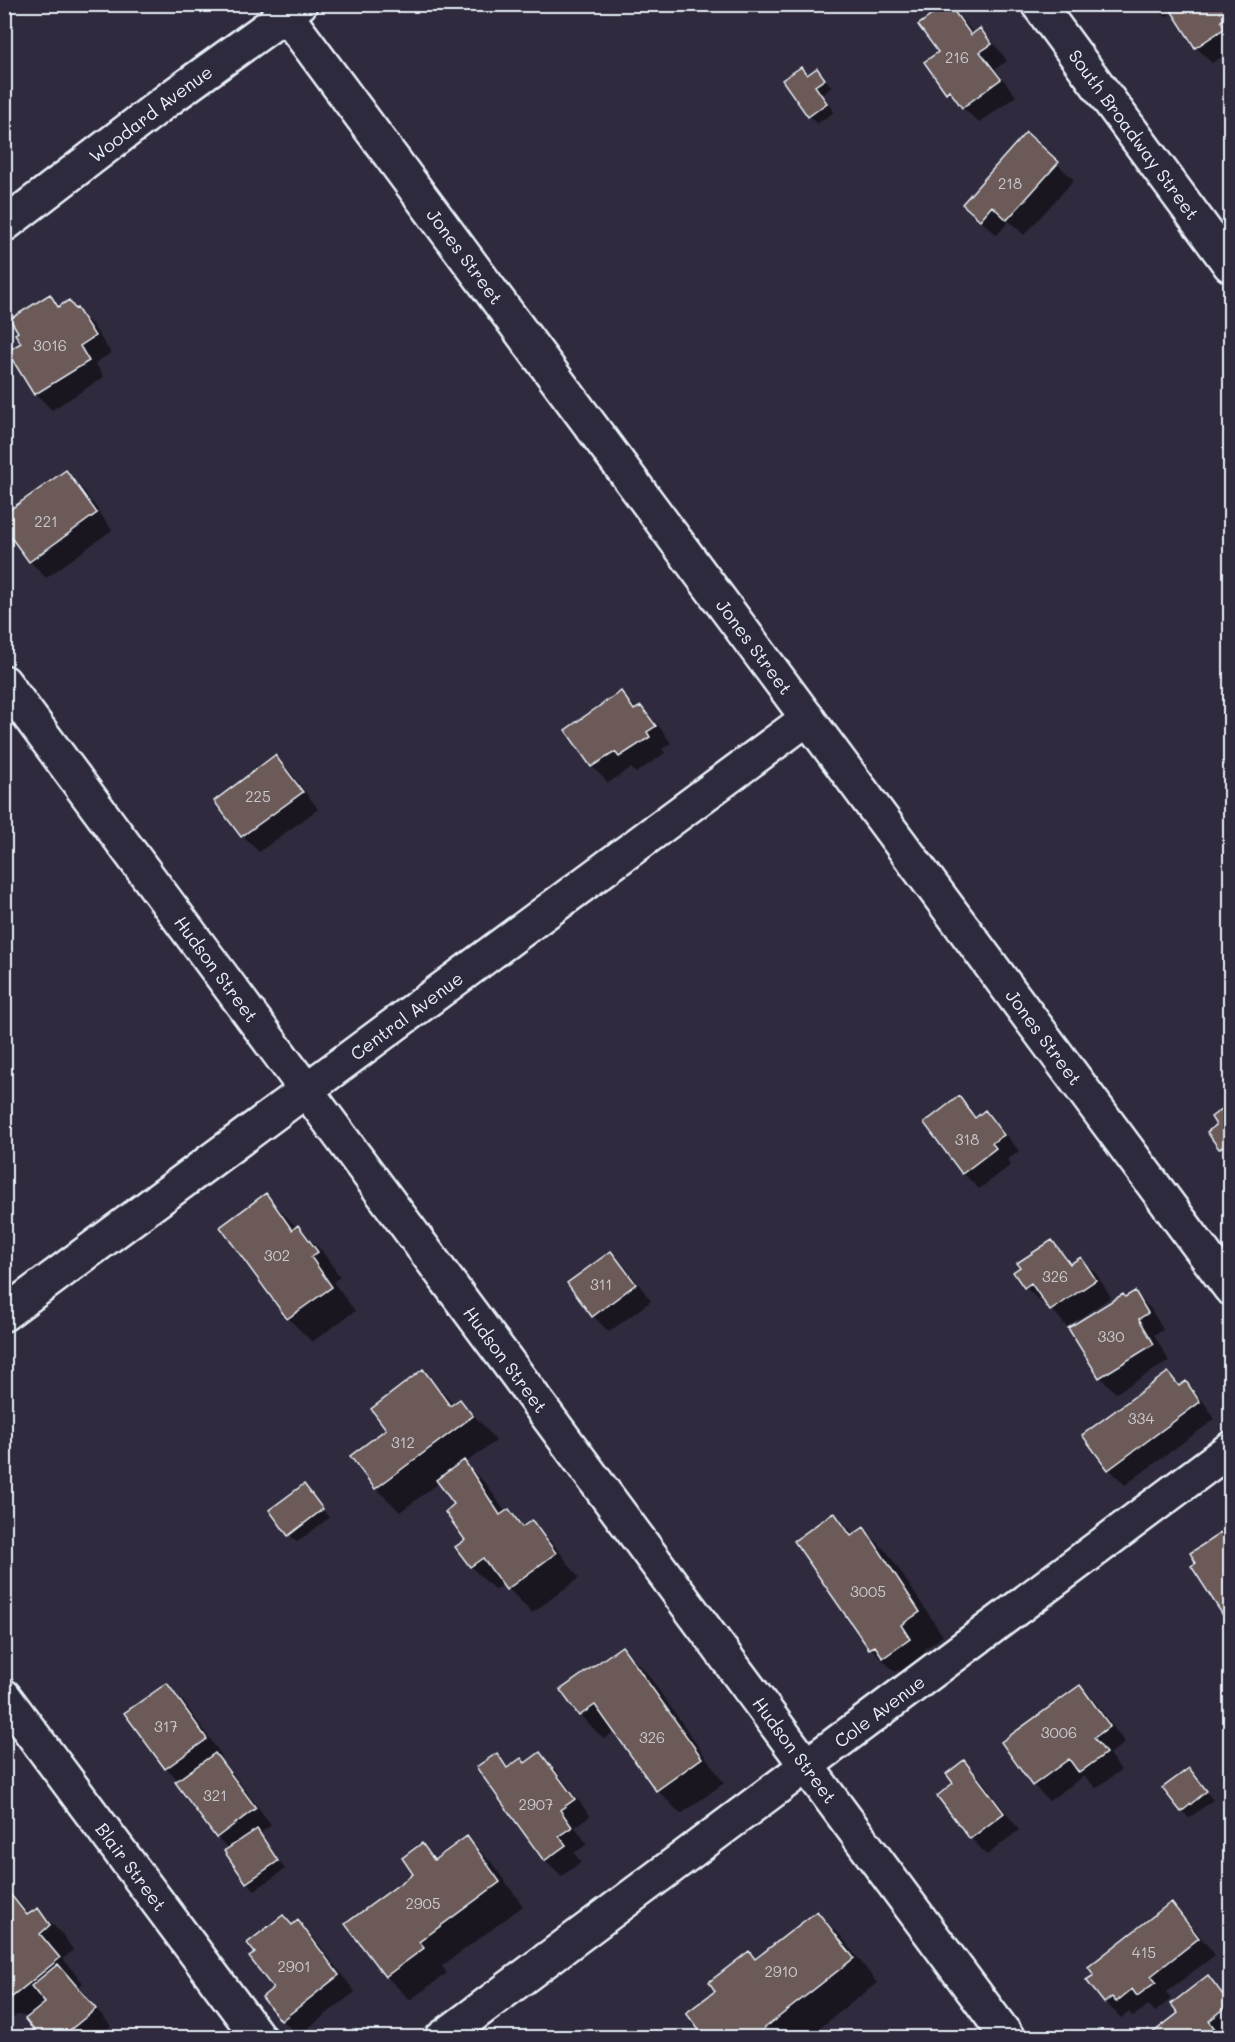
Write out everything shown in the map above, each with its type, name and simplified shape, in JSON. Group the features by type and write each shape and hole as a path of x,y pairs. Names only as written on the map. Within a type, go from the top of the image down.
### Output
{"street":[{"name":"South Broadway Street","path":"1038,4 1230,265"},
{"name":"Woodard Avenue","path":"4,225 287,8"},
{"name":"Jones Street","path":"287,8 1230,1288"},
{"name":"Hudson Street","path":"4,682 1008,2037"},
{"name":"Central Avenue","path":"4,1314 808,718"},
{"name":"Cole Avenue","path":"442,2037 1230,1449"},
{"name":"Blair Street","path":"4,1696 259,2037"}],"building":[{"path":"947,4 971,35 980,28 992,44 980,52 1001,79 962,108 949,90 946,93 924,62 938,52 918,25"},
{"path":"1167,4 1223,4 1230,15 1221,21 1225,28 1195,48"},
{"path":"801,67 807,75 817,68 825,79 815,86 827,103 808,117 782,80"},
{"path":"1026,132 1059,162 1007,220 992,206 980,220 962,204"},
{"path":"50,294 58,307 69,300 75,309 77,308 95,336 80,346 89,361 34,395 7,351 21,343 15,334 18,332 10,319"},
{"path":"66,470 97,513 29,562 4,528 4,514"},
{"path":"621,691 634,710 641,706 656,726 647,732 650,737 619,757 615,752 591,767 565,730"},
{"path":"275,755 303,792 241,837 214,801"},
{"path":"959,1096 975,1118 985,1110 1004,1135 992,1143 996,1148 962,1174 924,1123"},
{"path":"1230,1103 1230,1147 1228,1143 1219,1149 1207,1132 1216,1125 1211,1117"},
{"path":"266,1193 292,1230 298,1225 318,1252 311,1257 332,1287 287,1319 220,1227"},
{"path":"1052,1240 1070,1264 1081,1257 1096,1280 1050,1311 1031,1283 1024,1288 1013,1272 1020,1267 1017,1263"},
{"path":"611,1251 636,1284 592,1317 567,1283"},
{"path":"1135,1291 1148,1313 1139,1319 1154,1344 1099,1378 1068,1328 1123,1294 1125,1297"},
{"path":"423,1369 450,1406 460,1399 473,1416 375,1489 350,1456 386,1429 371,1409"},
{"path":"1168,1372 1179,1386 1186,1381 1200,1402 1108,1470 1082,1435"},
{"path":"464,1460 500,1515 509,1509 522,1527 532,1520 556,1553 506,1590 483,1558 470,1567 455,1547 465,1540 445,1512 454,1504 436,1480"},
{"path":"304,1484 323,1509 288,1536 269,1510"},
{"path":"834,1512 851,1536 864,1527 920,1612 901,1625 910,1639 883,1658 875,1646 869,1649 794,1541"},
{"path":"1225,1530 1230,1538 1230,1626 1191,1566 1196,1563 1190,1553"},
{"path":"622,1646 702,1758 656,1791 595,1705 579,1716 560,1690"},
{"path":"167,1683 207,1739 165,1769 124,1713"},
{"path":"1080,1685 1110,1726 1094,1738 1106,1753 1079,1773 1069,1759 1032,1786 1001,1742"},
{"path":"540,1752 575,1799 560,1810 572,1827 559,1836 566,1845 544,1861 476,1767 497,1753 507,1768 521,1758 525,1763"},
{"path":"215,1753 256,1808 216,1838 175,1782"},
{"path":"964,1760 1004,1813 970,1839 937,1796 953,1783 946,1774"},
{"path":"1189,1768 1207,1791 1181,1812 1162,1788"},
{"path":"257,1829 278,1861 246,1883 224,1851"},
{"path":"467,1836 500,1882 419,1942 424,1948 385,1977 345,1924 413,1874 402,1858 422,1843 434,1860"},
{"path":"4,1886 27,1915 38,1908 50,1925 40,1934 60,1958 12,1997 4,1993"},
{"path":"1171,1902 1199,1938 1151,1976 1156,1982 1137,1996 1132,1989 1116,2002 1112,1997 1104,2003 1086,1980 1094,1975 1088,1967"},
{"path":"817,1911 854,1958 752,2038 705,2038 686,2013 715,1991 709,1982 749,1951 755,1959"},
{"path":"283,1915 292,1925 298,1920 339,1975 281,2021 262,1997 273,1988 249,1957 255,1953 247,1943"},
{"path":"58,1964 96,2009 60,2038 40,2038 25,2019 45,2003 31,1986"},
{"path":"1208,1975 1230,2004 1209,2021 1222,2038 1146,2038 1178,2013 1171,2004"}]}
